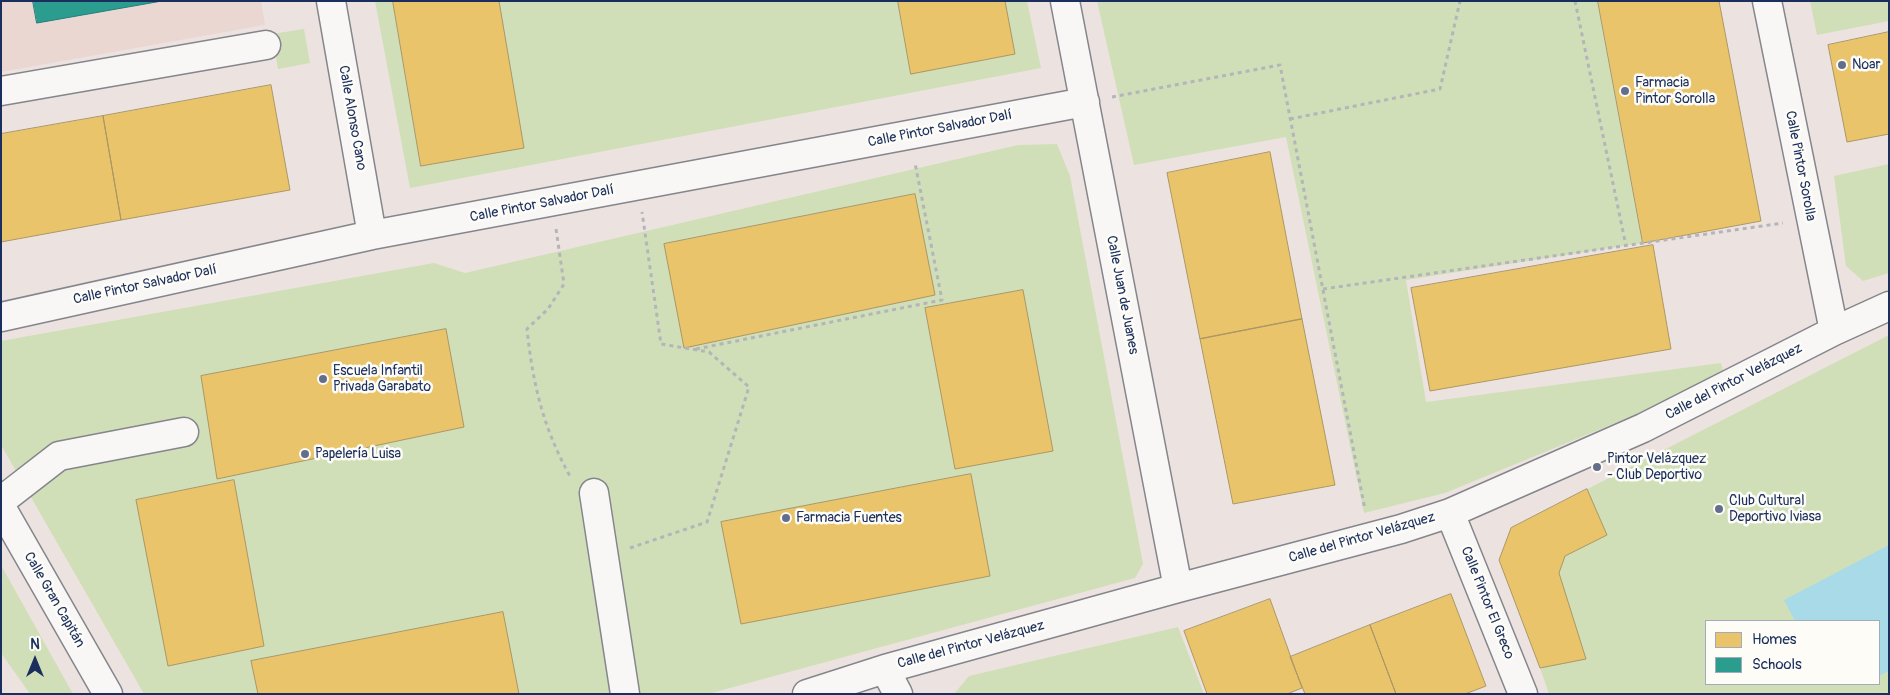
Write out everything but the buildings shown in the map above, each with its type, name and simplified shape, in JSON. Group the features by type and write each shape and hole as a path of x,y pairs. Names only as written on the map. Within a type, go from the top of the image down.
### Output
{"street":[{"name":"Calle Alonso Cano","path":"331,1 372,235"},
{"name":"Calle Juan de Juanes","path":"1065,1 1178,588"},
{"name":"Calle Pintor Sorolla","path":"1767,1 1834,331"},
{"path":"1,91 266,45"},
{"name":"Calle Pintor Salvador Dalí","path":"1,317 372,235 1085,102"},
{"name":"Calle del Pintor Velázquez","path":"807,694 885,669 1178,588 1371,538 1450,513 1644,428 1834,331 1889,306"},
{"path":"1,501 59,456 184,432"},
{"path":"594,493 625,694"},
{"name":"Calle Gran Capitán","path":"1,507 108,694"},
{"name":"Calle Pintor El Greco","path":"1450,513 1523,694"},
{"path":"885,669 898,694"}],"path":[{"path":"1290,119 1440,89 1460,1"},
{"path":"1575,1 1626,246"},
{"path":"1085,102 1280,65 1371,538"},
{"path":"694,350 942,300 910,135"},
{"path":"603,556 707,522 749,387 709,352 661,344 638,186"},
{"path":"552,202 564,284 548,309 527,329 532,372 545,426 570,477 594,493"},
{"path":"1323,289 1811,219"}],"shaded area":[{"path":"1,1 261,1 265,25 1,72"}],"green space":[{"path":"375,1 1027,1 1041,68 410,188"},
{"path":"1097,1 1598,1 1643,243 1406,280 1426,402 1721,363 1725,378 1445,493 1364,513 1286,137 1134,165"},
{"path":"1810,1 1889,1 1889,21 1817,35"},
{"path":"304,29 310,63 278,69 272,34"},
{"path":"1057,144 1070,176 1143,564 1135,578 708,694 144,694 1,445 1,341 434,263 465,273 1018,145"},
{"path":"1889,164 1889,273 1863,281 1846,266 1834,176"},
{"name":"Club Cultural Deportivo Iviasa","path":"1889,335 1889,694 1549,694 1540,668 1511,528"},
{"path":"1,565 73,694 30,694 1,653"},
{"path":"1178,627 1204,694 954,694 969,676"}],"water":[{"path":"1889,545 1889,671 1880,676 1880,620 1794,620 1784,600"}],"place":[{"name":"Noar","path":"1842,65"},
{"name":"Farmacia Pintor Sorolla","path":"1625,91"},
{"name":"Escuela Infantil Privada Garabato","path":"323,379"},
{"name":"Papelería Luisa","path":"305,454"},
{"name":"Pintor Velázquez - Club Deportivo","path":"1597,467"},
{"name":"Club Cultural Deportivo Iviasa","path":"1719,509"},
{"name":"Farmacia Fuentes","path":"786,518"}]}
